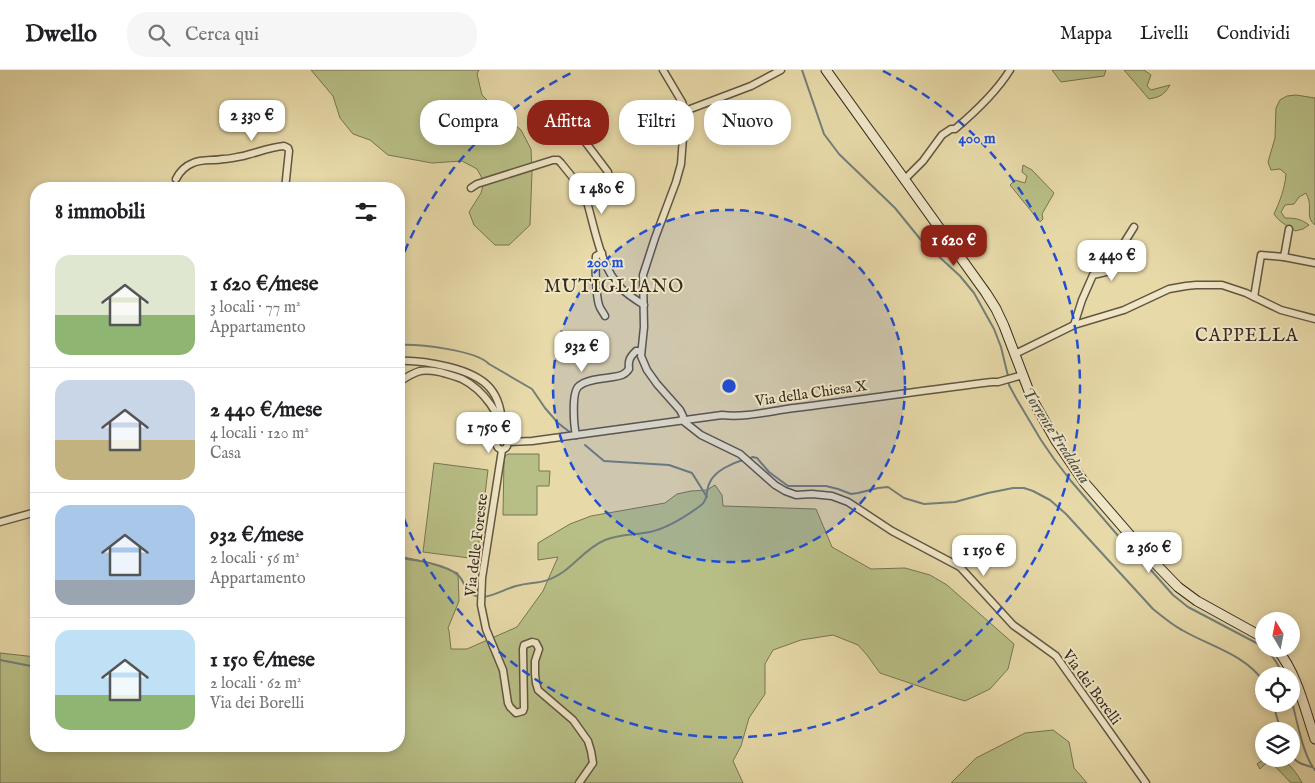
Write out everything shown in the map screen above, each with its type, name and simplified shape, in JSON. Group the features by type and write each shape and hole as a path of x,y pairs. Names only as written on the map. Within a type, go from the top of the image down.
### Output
{"main road":[{"path":"826,70 996,309 1015,354 1020,377 1078,475 1098,500 1178,588 1255,633"},
{"path":"1283,658 1295,678 1315,739"}],"street":[{"path":"663,70 681,100"},
{"path":"694,108 751,86 781,70"},
{"path":"905,179 923,161 942,135 951,129 955,129 965,121 983,103 1010,70"},
{"path":"588,145 608,172 608,180 587,202 604,262 622,289 644,305"},
{"path":"682,145 681,164 676,182 645,266 643,284 644,335 641,351 641,356 647,370 680,410 683,416 682,420"},
{"path":"176,179 184,168 193,163 242,156 284,146 290,151 286,182"},
{"path":"471,188 476,184 558,160 590,199"},
{"path":"1074,325 1093,275 1110,271 1134,227"},
{"path":"1284,257 1289,229"},
{"path":"602,253 596,256 596,263 599,308 605,316"},
{"path":"1254,297 1261,256 1284,257 1315,263"},
{"path":"1015,354 1083,321 1117,312 1160,292 1178,287 1196,285 1222,286 1254,297 1281,310 1315,319"},
{"path":"576,435 573,418 575,392 578,386 587,382 624,374 629,369 629,359 636,351 641,351"},
{"path":"405,361 429,362 462,370 483,381 493,391 498,400 501,410 502,431"},
{"path":"405,379 420,372 429,371 461,378 479,391 489,403 496,415 505,440"},
{"name":"Via della Chiesa X","path":"505,440 532,441 682,420 722,415 733,416 998,382 1020,377"},
{"name":"Via dei Borelli","path":"682,420 701,434 743,456 775,485 785,491 796,495 832,496 848,502 892,531 960,566 1013,625 1056,656 1146,783"},
{"name":"Via delle Foreste","path":"505,440 498,440 496,443 497,447 502,450 482,578 481,605 483,617 503,670 508,703 516,713 523,711 524,708 523,649 524,646 532,642 538,646 539,649 535,661 538,690 574,720 588,741 592,763 579,783"},
{"path":"1,520 30,513"}],"green space":[{"path":"311,70 479,70 477,74 482,95 487,100 420,100 420,145 517,145 517,127 521,130 527,145 531,149 530,225 509,245 495,245 474,225 469,212 481,193 484,182 477,169 462,161 432,163 388,155 370,140 353,134 340,118 333,96"},
{"path":"1052,70 1106,70 1104,76 1061,82"},
{"path":"1124,70 1144,70 1151,75 1147,86 1151,90 1170,85 1161,95 1149,99"},
{"path":"1296,95 1315,98 1315,225 1310,217 1309,200 1306,193 1299,197 1294,204 1285,205 1281,212 1285,218 1298,219 1309,225 1295,231 1281,222 1274,214 1285,184 1286,174 1280,169 1271,170 1268,162 1275,138 1276,108 1280,100 1287,96"},
{"path":"1023,165 1032,170 1054,193 1042,214 1043,219 1040,222 1010,185 1015,180 1025,183 1027,176 1022,172"},
{"path":"508,454 539,454 539,471 550,471 549,486 537,486 537,515 503,515 504,460"},
{"path":"434,463 488,470 477,559 423,552"},
{"path":"715,485 722,495 723,506 816,509 832,547 871,569 905,568 930,575 947,585 1014,644 1008,669 990,689 965,701 880,673 858,645 833,635 801,640 773,650 765,664 765,694 749,718 741,746 733,761 743,783 0,783 0,653 30,656 30,752 405,752 405,557 427,562 458,573 459,601 448,628 451,649 467,649 517,627 543,591 558,557 538,560 538,543 570,524 591,516 665,503 677,494 707,490"},
{"path":"1053,730 1069,742 1074,768 1087,783 951,783 976,758 1025,733"},
{"path":"1276,767 1291,767 1293,769 1302,783 1291,783"}],"waterway":[{"name":"Torrente Freddana","path":"802,70 824,134 839,154 895,208 921,240 960,276 974,293 994,329 1001,347 1008,376"},
{"path":"405,345 447,349 482,359 532,389 558,423 571,433"},
{"name":"Torrente Freddana","path":"1009,381 1009,385 1016,398 1054,459 1120,538 1173,595 1188,607 1255,642"},
{"path":"585,445 604,461 669,465 692,473 707,497"},
{"path":"748,459 757,458 769,472 788,486 826,486 851,494 888,487 904,498 924,504 955,502 1013,488 1024,488 1033,491 1050,500 1066,514 1153,609 1170,623 1192,636 1237,657 1255,671"},
{"path":"484,597 516,586 550,579 563,572 599,543 610,538 650,532 676,522 703,504 712,478 716,474 729,465 743,460"},
{"path":"405,559 447,568 459,576 468,590 476,596"},
{"name":"Torrente Freddana","path":"1273,658 1279,667"},
{"path":"0,660 30,666"},
{"path":"1275,712 1278,722"},
{"name":"Torrente Freddana","path":"1295,712 1303,746 1315,770"},
{"path":"1300,763 1312,767"}],"district":[{"name":"MUTIGLIANO","path":"614,286"},
{"name":"CAPPELLA","path":"1247,335"}]}
